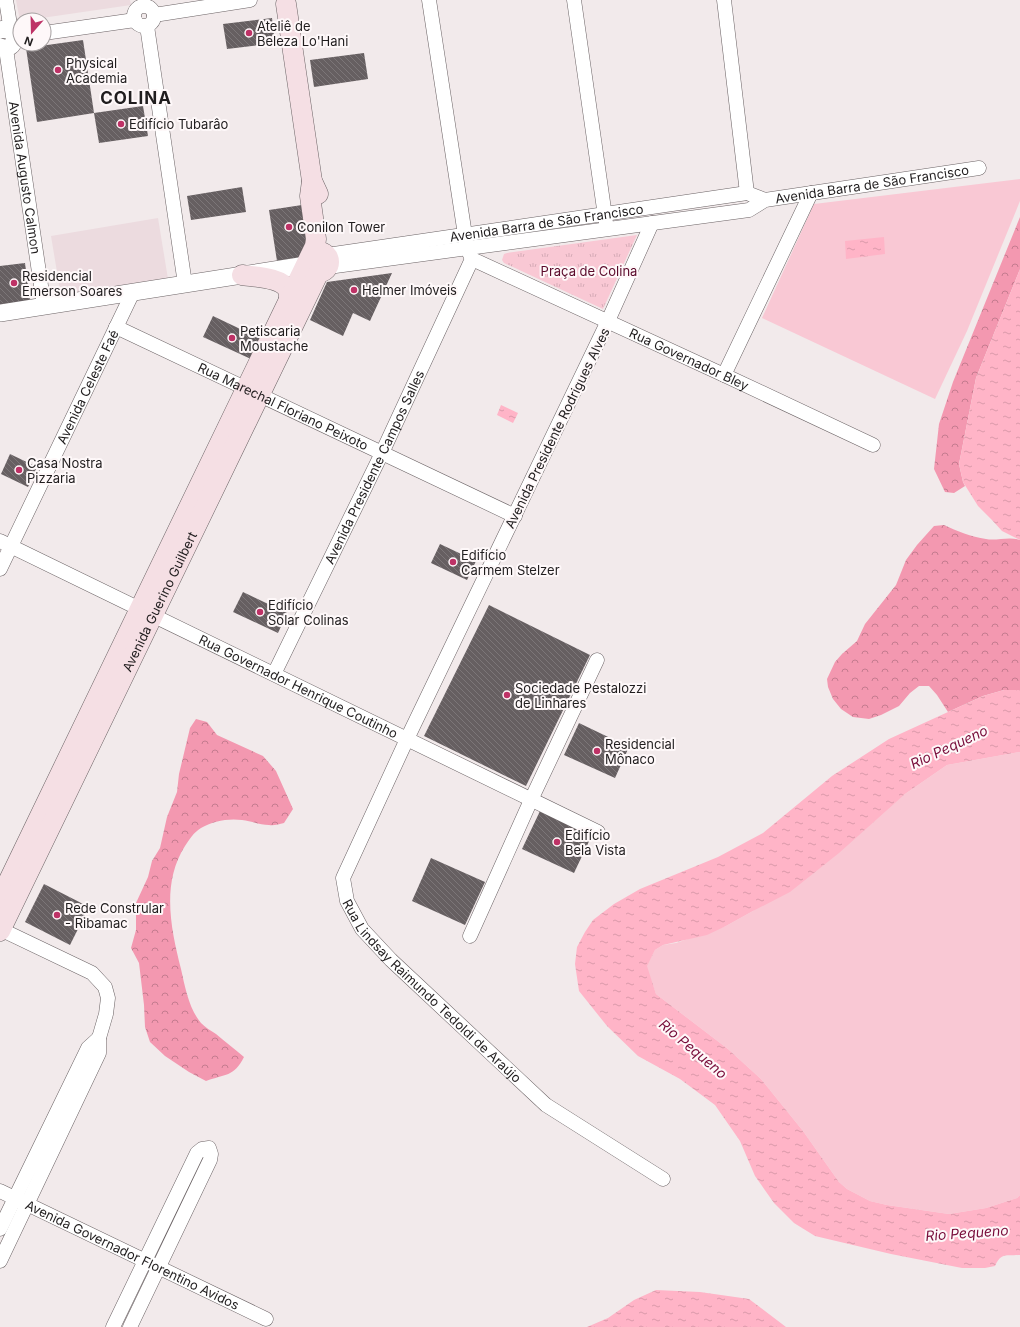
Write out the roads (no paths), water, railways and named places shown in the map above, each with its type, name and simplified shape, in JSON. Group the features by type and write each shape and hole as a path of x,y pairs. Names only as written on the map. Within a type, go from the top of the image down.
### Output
{"main road":[{"path":"285,1 312,181 310,196 318,263"},
{"name":"Avenida Guerino Guilbert","path":"253,392 289,300 318,263"},
{"name":"Avenida Guerino Guilbert","path":"0,899 146,612 253,392 318,263"},
{"path":"242,275 274,280 283,284 289,291 289,300"},
{"name":"Avenida Guerino Guilbert","path":"0,930 146,612"}],"street":[{"name":"Avenida Augusto Calmon","path":"6,0 9,38 44,306"},
{"path":"52,31 144,13 250,0"},
{"path":"429,0 468,247"},
{"path":"574,0 607,229"},
{"path":"724,0 747,193"},
{"path":"144,13 185,284"},
{"name":"Avenida Barra de São Francisco","path":"0,313 318,263 468,247 749,210 765,200 979,168"},
{"name":"Avenida Barra de São Francisco","path":"468,247 604,214 747,193 765,200"},
{"path":"724,375 811,193"},
{"name":"Avenida Presidente Rodrigues Alves","path":"407,739 608,321 652,223"},
{"name":"Rua Governador Bley","path":"468,247 608,321 873,445"},
{"name":"Avenida Presidente Campos Salles","path":"274,674 382,453 468,247"},
{"name":"Avenida Celeste Faé","path":"0,569 5,544 133,292"},
{"name":"Rua Marechal Floriano Peixoto","path":"116,327 514,516"},
{"name":"Rua Governador Henrique Coutinho","path":"5,544 598,832"},
{"path":"470,936 531,800 597,660"},
{"name":"Rua Lindsay Raimundo Tedoldi de Araújo","path":"407,739 343,878 347,901 362,929 390,960 546,1105 663,1179"},
{"path":"0,930 92,973 105,987 108,998 106,1014 99,1038 99,1053 21,1201 0,1261"},
{"path":"113,1327 197,1153 202,1149 209,1148 211,1154 210,1160 130,1327"},
{"name":"Avenida Governador Florentino Avidos","path":"0,1191 266,1319"},
{"path":"0,1229 21,1201"}],"water":[{"path":"884,237 885,254 846,259 845,241"},
{"path":"1020,269 1020,540 1002,531 978,506 963,482 959,464 976,378"},
{"path":"501,405 518,413 513,423 497,415"},
{"name":"Rio Pequeno","path":"1004,690 1020,690 1020,752 947,765 905,794 839,853 790,892 707,935 663,945 655,950 647,966 656,994 728,1049 761,1079 803,1131 839,1182 847,1189 870,1201 949,1214 986,1208 1017,1198 1020,1195 1020,1255 1004,1256 999,1259 995,1266 985,1268 962,1268 891,1254 815,1236 794,1223 774,1203 755,1176 740,1141 715,1105 680,1079 638,1056 607,1026 579,991 575,964 577,947 585,932 593,920 614,904 640,889 718,857 763,833 832,776 889,739 983,696"},
{"path":"656,1290 700,1292 749,1299 786,1327 587,1327 608,1318 634,1300"}],"place":[{"name":"Ateliê de Beleza Lo'Hani","path":"249,33"},
{"name":"Physical Academia","path":"58,70"},
{"name":"Edifício Tubarâo","path":"121,124"},
{"name":"Conilon Tower","path":"289,227"},
{"name":"Residencial Emerson Soares","path":"14,283"},
{"name":"Helmer Imóveis","path":"354,290"},
{"name":"Petiscaria Moustache","path":"232,338"},
{"name":"Casa Nostra Pizzaria","path":"19,470"},
{"name":"Edifício Carmem Stelzer","path":"453,562"},
{"name":"Edifício Solar Colinas","path":"260,612"},
{"name":"Sociedade Pestalozzi de Linhares","path":"507,695"},
{"name":"Residencial Mônaco","path":"597,751"},
{"name":"Edifício Bela Vista","path":"557,842"},
{"name":"Rede Constrular - Ribamac","path":"57,915"}],"district":[{"name":"COLINA","path":"136,98"}],"park label":[{"name":"Praça de Colina","path":"589,271"}]}
